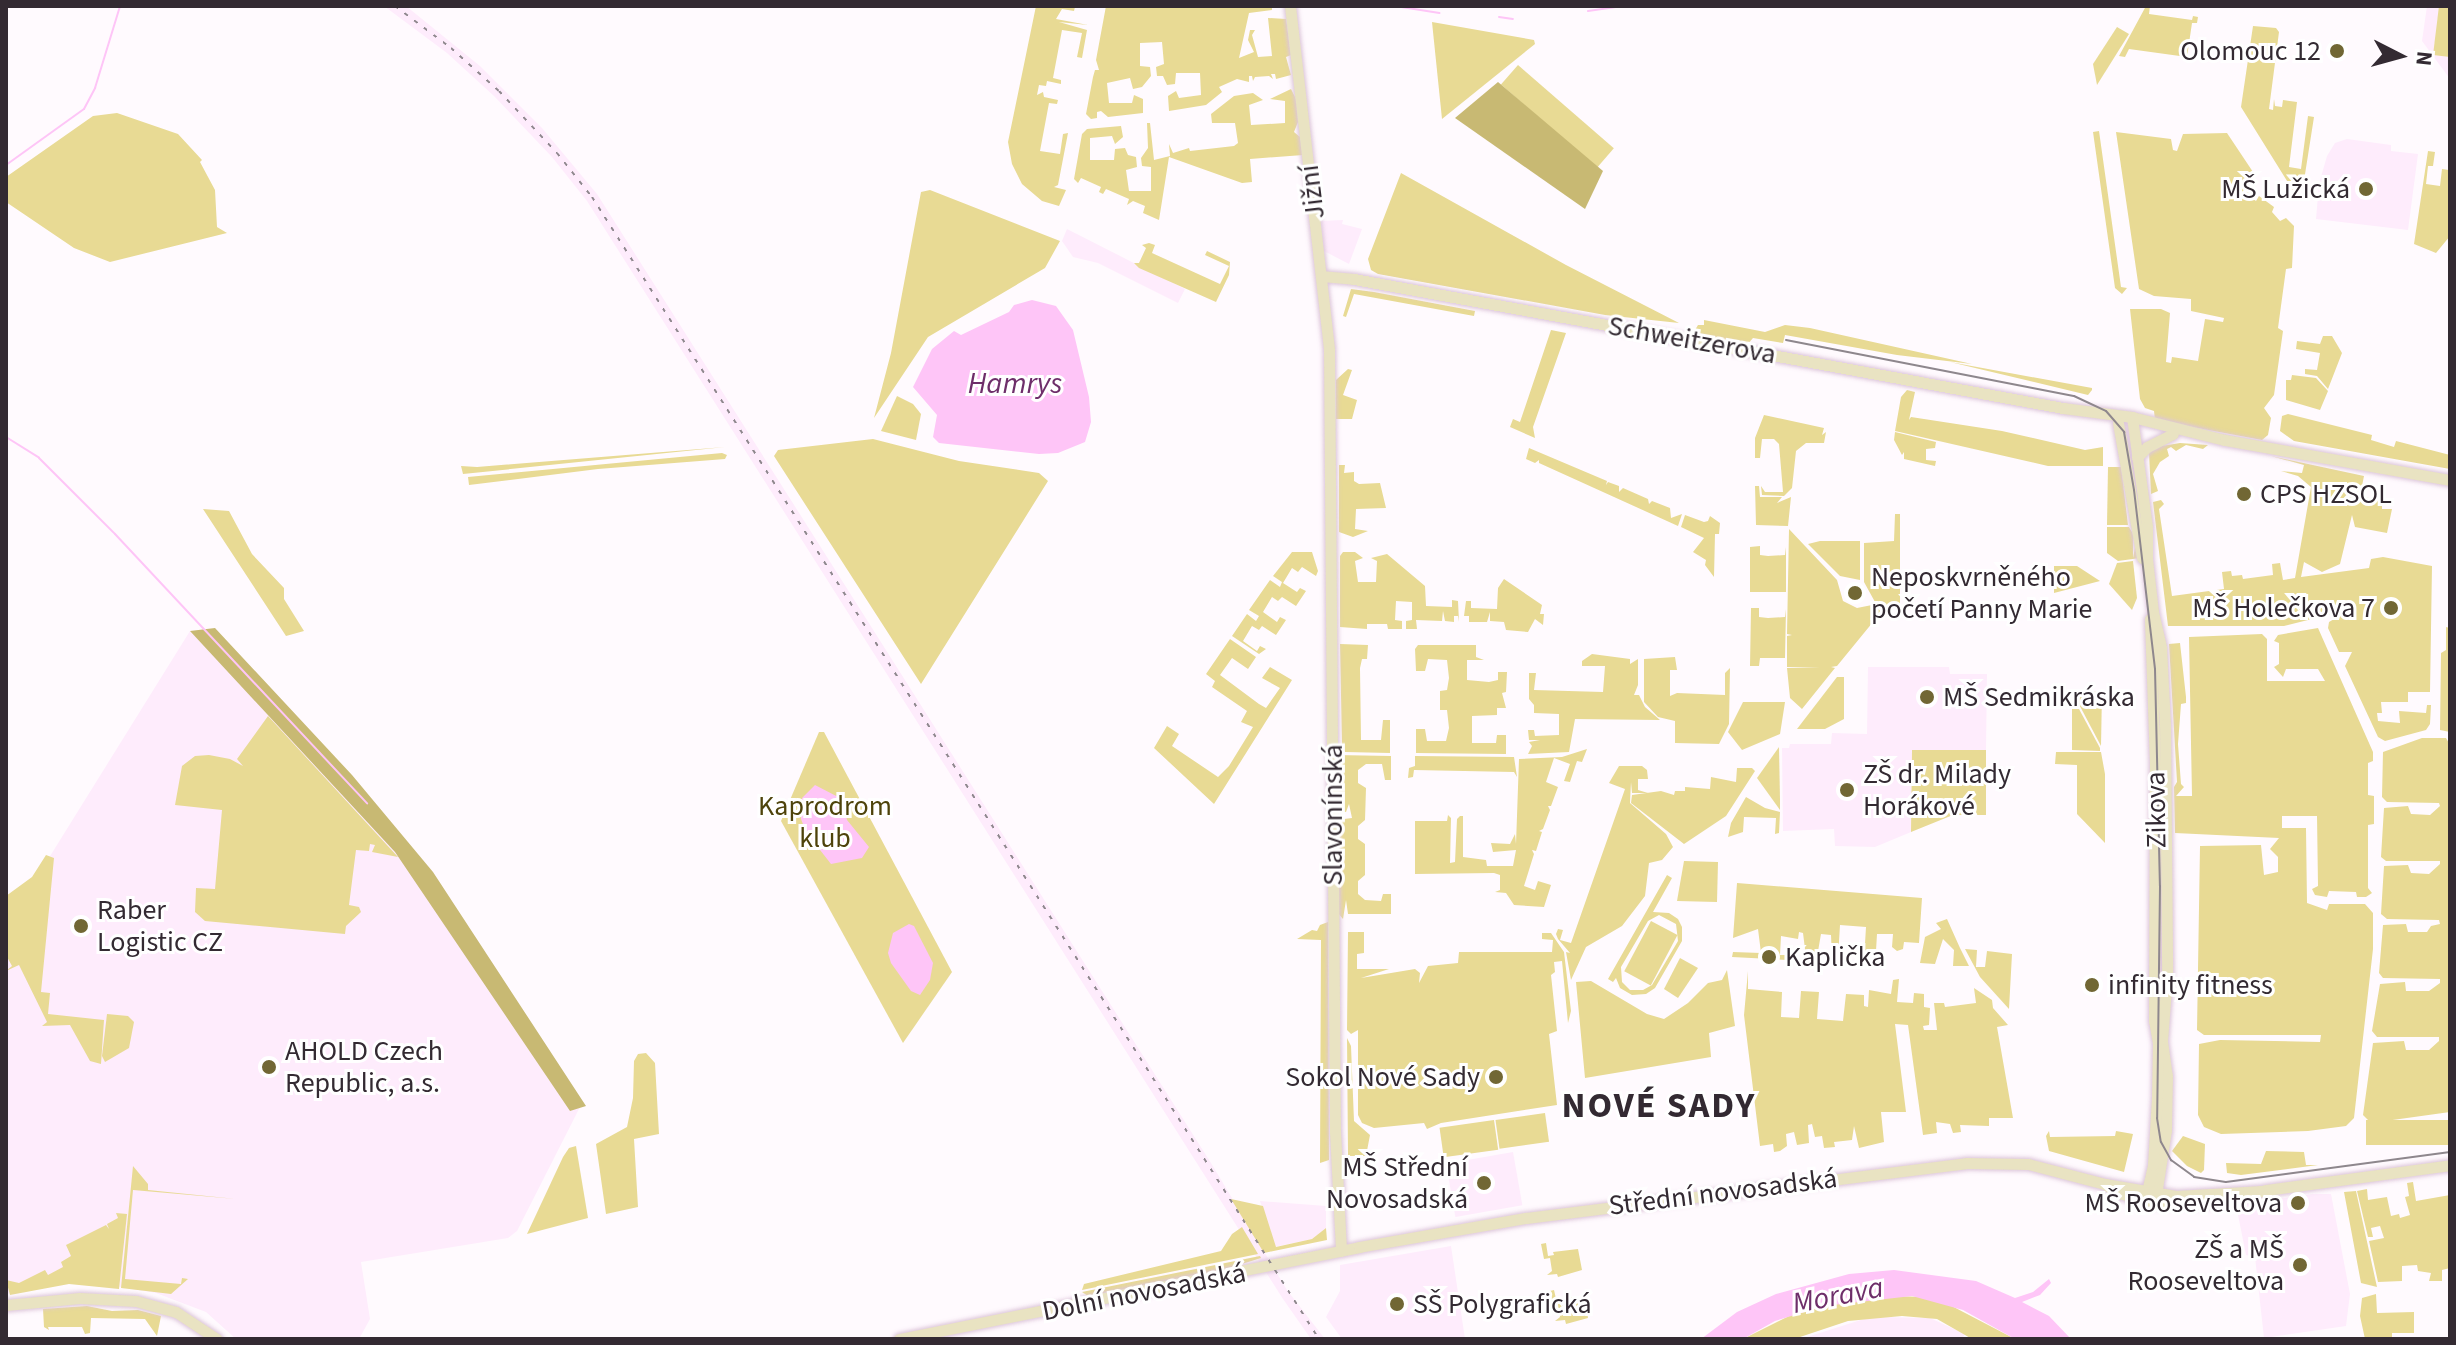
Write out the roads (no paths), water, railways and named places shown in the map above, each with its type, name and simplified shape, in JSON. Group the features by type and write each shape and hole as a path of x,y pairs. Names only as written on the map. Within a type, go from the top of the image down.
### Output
{"main road":[{"name":"Jižní","path":"1290,6 1321,276 1329,379"},
{"name":"Schweitzerova","path":"1321,276 1354,279 2450,480"},
{"name":"Slavonínská","path":"1329,379 1335,1131 1341,1251"},
{"name":"Schweitzerova","path":"2063,408 2118,423 2132,421 2173,434 2218,442 2225,440"},
{"name":"Zikova","path":"2132,421 2147,527 2153,612 2161,648 2165,724 2167,975 2162,1062 2167,1076 2166,1130 2151,1197"},
{"name":"Zikova","path":"2118,423 2135,534 2142,556 2150,624 2155,764 2154,1021 2158,1043 2151,1197"},
{"path":"2137,457 2147,447 2173,434"},
{"name":"Střední novosadská","path":"1341,1251 1597,1207 1966,1163 2028,1164 2105,1184 2113,1191 2151,1197 2262,1191 2450,1165"},
{"name":"Dolní novosadská","path":"899,1339 1341,1251"},
{"path":"6,1305 80,1298 146,1302 183,1316 217,1339"}],"water":[{"name":"Hamrys","path":"1032,300 1056,306 1073,330 1089,397 1091,422 1085,442 1058,453 1039,454 939,443 933,437 937,415 913,387 932,349 954,331 961,335 1009,312 1014,305"},
{"path":"815,785 842,799 847,820 869,847 862,858 831,864 806,832 801,819 802,798"},
{"path":"909,924 914,926 933,963 930,980 920,995 911,991 891,963 888,953 893,933"},
{"name":"Morava","path":"1894,1270 1976,1281 2015,1298 2033,1292 2049,1279 2051,1283 2040,1295 2022,1302 2049,1316 2071,1339 2015,1339 1963,1310 1912,1296 1824,1306 1775,1321 1743,1339 1701,1339 1737,1312 1776,1294 1849,1274"}],"waterway":[{"path":"6,165 84,109 95,88 120,6"},
{"path":"1395,6 1439,13"},
{"path":"1588,11 1623,6"},
{"path":"1499,17 1513,19"},
{"path":"6,437 39,458 115,534 367,803"}],"tram line":[{"path":"1786,340 2074,396 2106,411 2124,432 2155,669 2160,886 2157,1118 2161,1142 2171,1160 2194,1177 2226,1182 2450,1152"}],"railway":[{"path":"395,6 451,48 499,91 557,153 592,197 1319,1339"}],"place":[{"name":"Olomouc 12","path":"2337,51"},
{"name":"MŠ Lužická","path":"2366,189"},
{"name":"CPS HZSOL","path":"2244,494"},
{"name":"Neposkvrněného početí Panny Marie","path":"1855,593"},
{"name":"MŠ Holečkova 7","path":"2391,608"},
{"name":"MŠ Sedmikráska","path":"1927,697"},
{"name":"ZŠ dr. Milady Horákové","path":"1847,790"},
{"name":"Raber Logistic CZ","path":"81,926"},
{"name":"Kaplička","path":"1769,957"},
{"name":"infinity fitness","path":"2092,985"},
{"name":"AHOLD Czech Republic, a.s.","path":"269,1067"},
{"name":"Sokol Nové Sady","path":"1496,1077"},
{"name":"MŠ Střední Novosadská","path":"1484,1183"},
{"name":"MŠ Rooseveltova","path":"2298,1203"},
{"name":"ZŠ a MŠ Rooseveltova","path":"2300,1265"},
{"name":"SŠ Polygrafická","path":"1397,1304"}],"district":[{"name":"NOVÉ SADY","path":"1659,1106"}],"park label":[{"name":"Kaprodrom klub","path":"825,822"}]}
